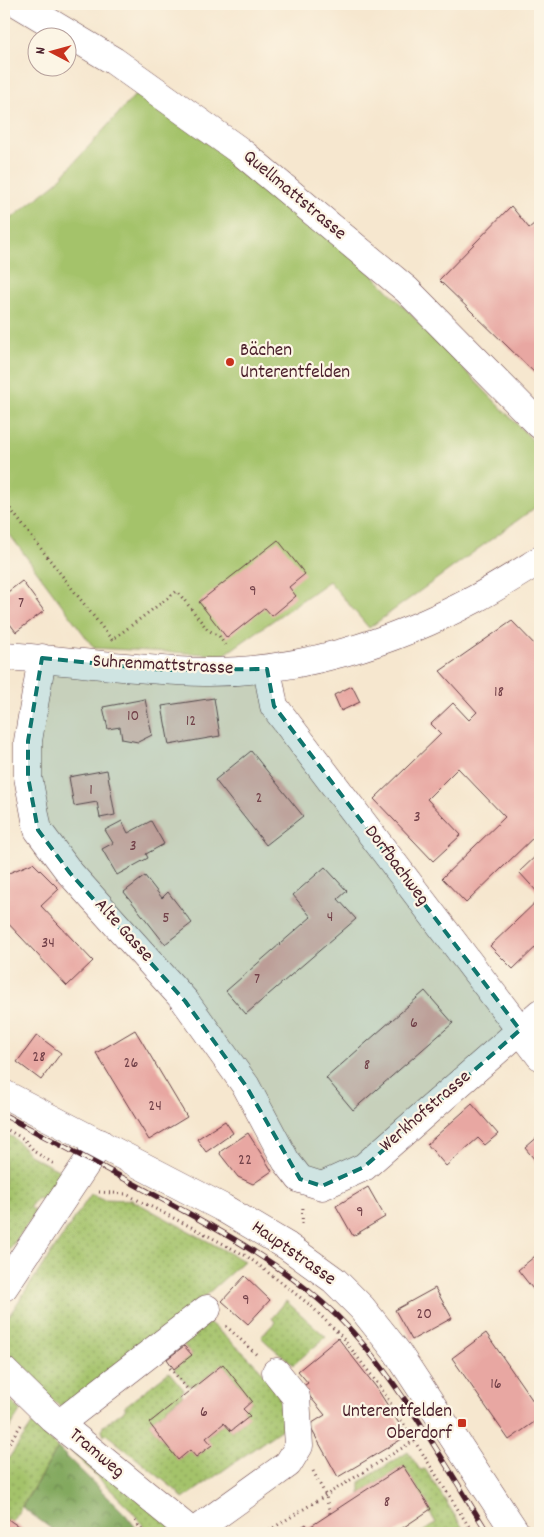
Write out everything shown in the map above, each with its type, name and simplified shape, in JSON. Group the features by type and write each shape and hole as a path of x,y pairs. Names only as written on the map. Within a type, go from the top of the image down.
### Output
{"street":[{"name":"Quellmattstrasse","path":"19,4 49,11 114,61 240,150 407,290 540,425"},
{"name":"Suhrenmattstrasse","path":"4,656 205,672 255,669 325,657 399,634 475,599 540,560"},
{"name":"Alte Gasse","path":"42,658 28,741 28,777 38,830 70,873 185,1001 246,1086 286,1161 300,1179"},
{"name":"Dorfbachweg","path":"255,669 274,706 530,1021 540,1056"},
{"name":"Werkhofstrasse","path":"300,1179 322,1186 364,1167 530,1021"},
{"name":"Hauptstrasse","path":"4,1094 100,1143 263,1232 294,1251 334,1280 362,1308 397,1352 516,1533"},
{"path":"4,1286 100,1143"},
{"path":"59,1424 207,1309"},
{"name":"Tramweg","path":"4,1371 59,1424 193,1533"},
{"path":"193,1533 288,1464 299,1446 296,1397 276,1372"}],"path":[{"path":"4,502 112,640 176,591 208,630 219,636 255,669"},
{"path":"4,1128 24,1139 35,1152 102,1193 126,1194 204,1233 248,1258 282,1283 341,1336 379,1385 474,1533"},
{"path":"300,1179 298,1190 304,1203 302,1224 308,1229"},
{"path":"207,1309 276,1372"},
{"path":"4,1451 36,1403"},
{"path":"265,1533 415,1440"},
{"path":"326,1496 330,1514"}],"highlighted area":[{"path":"42,658 163,670 267,669 274,706 520,1030 364,1167 322,1186 300,1179 246,1086 185,1001 70,873 38,830 28,777 28,741"}],"green space":[{"name":"Bächen Unterentfelden","path":"136,94 165,111 283,199 374,276 540,448 540,504 369,628 329,581 224,655 94,648 4,527 4,224 54,185"},
{"path":"4,1133 14,1138 31,1156 62,1172 43,1200 37,1197 30,1207 36,1212 4,1257"},
{"path":"91,1194 103,1199 132,1200 244,1261 67,1413 9,1361 12,1358 4,1348 4,1323"},
{"path":"286,1301 326,1337 293,1365 261,1337 275,1322 272,1318"},
{"path":"210,1323 247,1356 271,1382 280,1397 285,1411 286,1426 183,1499 178,1492 106,1434 104,1436 102,1431 103,1426 126,1409 124,1407 169,1372 184,1390 181,1393 183,1395 149,1423 178,1460 190,1450 196,1457 211,1445 206,1438 224,1423 231,1431 249,1416 243,1409 252,1401 223,1364 194,1386 192,1384 189,1386 174,1369 192,1355 179,1340"},
{"path":"4,1396 21,1410 4,1437"},
{"path":"37,1417 180,1533 149,1533 130,1509"},
{"path":"33,1423 58,1448 12,1522 7,1519 4,1524 4,1465"},
{"path":"58,1448 125,1514 140,1533 57,1533 22,1507"},
{"path":"408,1452 420,1470 425,1469 466,1533 421,1533 436,1523 429,1511 431,1509 403,1466 360,1494 360,1482"}],"building":[{"path":"511,206 529,228 540,219 540,378 439,280"},
{"path":"278,540 305,574 289,587 296,596 272,616 265,608 227,638 199,602"},
{"path":"22,581 44,611 16,632 4,616 4,595"},
{"path":"512,621 540,650 540,831 466,903 442,878 505,817 458,768 427,799 461,835 433,861 374,799 441,734 431,724 453,703 469,720 477,712 440,671"},
{"path":"352,686 360,702 341,711 334,695"},
{"path":"214,698 220,736 169,745 162,706"},
{"path":"145,699 152,735 138,742 122,739 120,727 108,729 103,707"},
{"path":"251,751 303,816 266,845 215,780"},
{"path":"107,770 115,815 100,818 97,802 74,806 69,777"},
{"path":"122,821 128,833 151,821 164,844 146,854 148,858 117,875 102,849 113,843 105,830"},
{"path":"540,852 540,895 519,872"},
{"path":"33,863 59,889 41,906 93,961 67,986 4,919 4,875"},
{"path":"325,867 347,891 338,899 356,919 246,1014 226,991 311,917 293,895"},
{"path":"145,876 162,898 168,892 192,923 165,944 124,892"},
{"path":"540,898 540,943 513,969 490,946"},
{"path":"425,991 453,1023 353,1110 326,1078"},
{"path":"135,1030 187,1117 149,1140 96,1053"},
{"path":"37,1035 61,1053 41,1080 17,1062"},
{"path":"472,1104 498,1134 485,1145 478,1138 446,1166 427,1144"},
{"path":"225,1121 233,1133 206,1152 197,1139"},
{"path":"248,1133 272,1171 253,1184 238,1177 220,1154 221,1151"},
{"path":"540,1135 540,1166 525,1148"},
{"path":"368,1187 385,1217 353,1236 336,1206"},
{"path":"540,1252 540,1298 518,1270"},
{"path":"245,1276 270,1300 248,1324 222,1301"},
{"path":"435,1288 452,1318 412,1340 395,1310"},
{"path":"486,1333 540,1411 540,1418 509,1440 452,1358"},
{"path":"338,1338 376,1387 407,1436 338,1477 309,1425 325,1415 302,1387 308,1383 298,1371"},
{"path":"184,1346 192,1355 174,1369 167,1359"},
{"path":"223,1364 252,1401 243,1409 250,1416 231,1431 224,1423 206,1438 212,1445 196,1457 190,1450 178,1460 149,1423"},
{"path":"403,1466 431,1509 395,1533 292,1533 306,1524 308,1528"},
{"path":"8,1519 29,1533 4,1533 4,1525"}],"railway":[{"path":"4,1115 229,1236 274,1265 317,1298 359,1339 380,1365 418,1420 488,1533"}],"place":[{"name":"Bächen Unterentfelden","path":"230,362"},
{"name":"Unterentfelden Oberdorf","path":"462,1423"}]}
